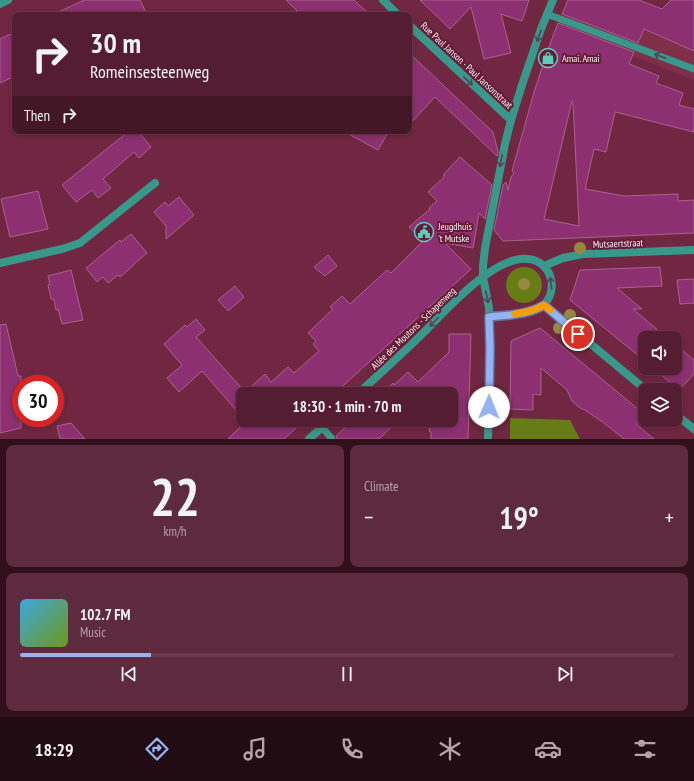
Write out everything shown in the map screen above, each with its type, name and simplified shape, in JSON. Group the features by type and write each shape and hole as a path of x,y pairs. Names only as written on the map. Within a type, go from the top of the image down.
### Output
{"street":[{"path":"0,4 8,0"},
{"path":"383,0 395,12"},
{"path":"488,439 490,348 488,300 483,277 485,248 511,120 553,0"},
{"name":"Rue Paul Janson - Paul Jansonstraat","path":"412,28 511,120"},
{"path":"0,262 62,249 80,242 154,183"},
{"name":"Mutsaertstraat","path":"544,266 563,258 583,254 694,250"},
{"path":"483,277 496,267 508,262 527,258 544,266 549,273 552,282 552,291 549,299 544,305 536,310 489,317"},
{"name":"Allée des Moutons - Schapenweg","path":"366,387 420,337 455,301 483,277"},
{"path":"544,305 638,383"},
{"path":"682,420 694,429"},
{"path":"309,439 322,427"}],"lane":[{"path":"547,14 694,69"},
{"path":"322,427 332,439"}],"shaded area":[{"path":"568,0 639,0 662,9 671,0 694,0 694,80 557,26"}],"green space":[{"path":"528,267 537,272 541,278 541,292 537,298 528,303 520,303 511,298 507,292 506,281 511,272 517,268"},
{"path":"510,418 570,420 580,439 510,439"}],"building":[{"path":"84,0 140,0 146,12 58,12"},
{"path":"286,0 354,0 367,12 298,12"},
{"path":"420,0 529,0 522,21 501,14 511,53 484,59 471,7 450,29"},
{"path":"568,0 639,0 662,9 671,0 694,0 694,51 644,29 638,43 562,14"},
{"path":"558,23 634,52 629,64 659,76 656,83 683,93 679,105 694,109 694,132 615,112 606,152 594,149 585,189 624,196 678,194 678,201 694,200 694,233 503,241 494,230 503,185 506,182 508,190 511,177 514,173 512,171 534,92","holes":["573,101 579,226 544,219"]},
{"path":"12,33 12,77 0,83 0,39"},
{"path":"412,56 493,132 498,152 497,156 435,97 412,122"},
{"path":"125,134 140,134 151,147 139,158 134,152 103,179 111,188 98,198 92,190 76,202 62,185"},
{"path":"349,134 387,134 378,150"},
{"path":"460,157 492,185 485,219 479,213 473,248 445,243 471,269 342,387 251,387 265,374 271,382 288,367 294,373 319,351 313,344 316,341 308,333 333,309 330,307 342,296 350,304 387,270 391,273 423,241 409,227 437,201 428,192 445,176 443,175"},
{"path":"38,191 48,229 10,237 1,199"},
{"path":"179,197 194,215 166,239 166,226 154,212 165,202 168,206"},
{"path":"131,234 147,253 120,277 118,275 108,283 103,277 97,282 86,268 120,240 121,242"},
{"path":"328,255 337,266 325,276 314,267"},
{"path":"660,267 662,286 617,288 642,309 633,309 659,331 638,331 638,355 570,300 580,270"},
{"path":"71,270 83,320 62,324 58,309 56,310 54,299 51,299 48,276"},
{"path":"694,279 694,303 680,304 677,280"},
{"path":"235,286 244,297 228,311 218,300"},
{"path":"196,319 205,330 196,337 241,387 236,387 236,410 202,371 179,392 167,378 182,365 164,344 185,325 187,327"},
{"path":"6,324 18,375 12,375 12,427 21,428 0,433 0,325"},
{"path":"540,328 638,409 638,422 636,424 654,439 624,439 604,423 580,408 572,401 567,390 541,368 541,395 533,394 533,410 510,409 511,341"},
{"path":"449,334 471,334 468,439 431,439 431,432 429,431 430,427 458,427 458,387 389,387 393,383 394,385 408,372 418,382 449,352"},
{"path":"682,350 694,360 694,374 682,387 682,383 671,383 661,375 682,375"},
{"path":"71,423 85,439 60,439 57,427 64,427 64,424"},
{"path":"240,427 297,427 284,439 228,439"},
{"path":"346,427 392,427 379,439 337,439 336,436"}],"slow traffic":[{"path":"515,314 536,310 544,305 550,310"}],"place":[{"name":"Amai. Amai","path":"548,58"},
{"name":"Jeugdhuis 't Mutske","path":"424,232"}],"route":[{"path":"489,407 489,317 528,312 536,310 544,305 578,334"}]}
